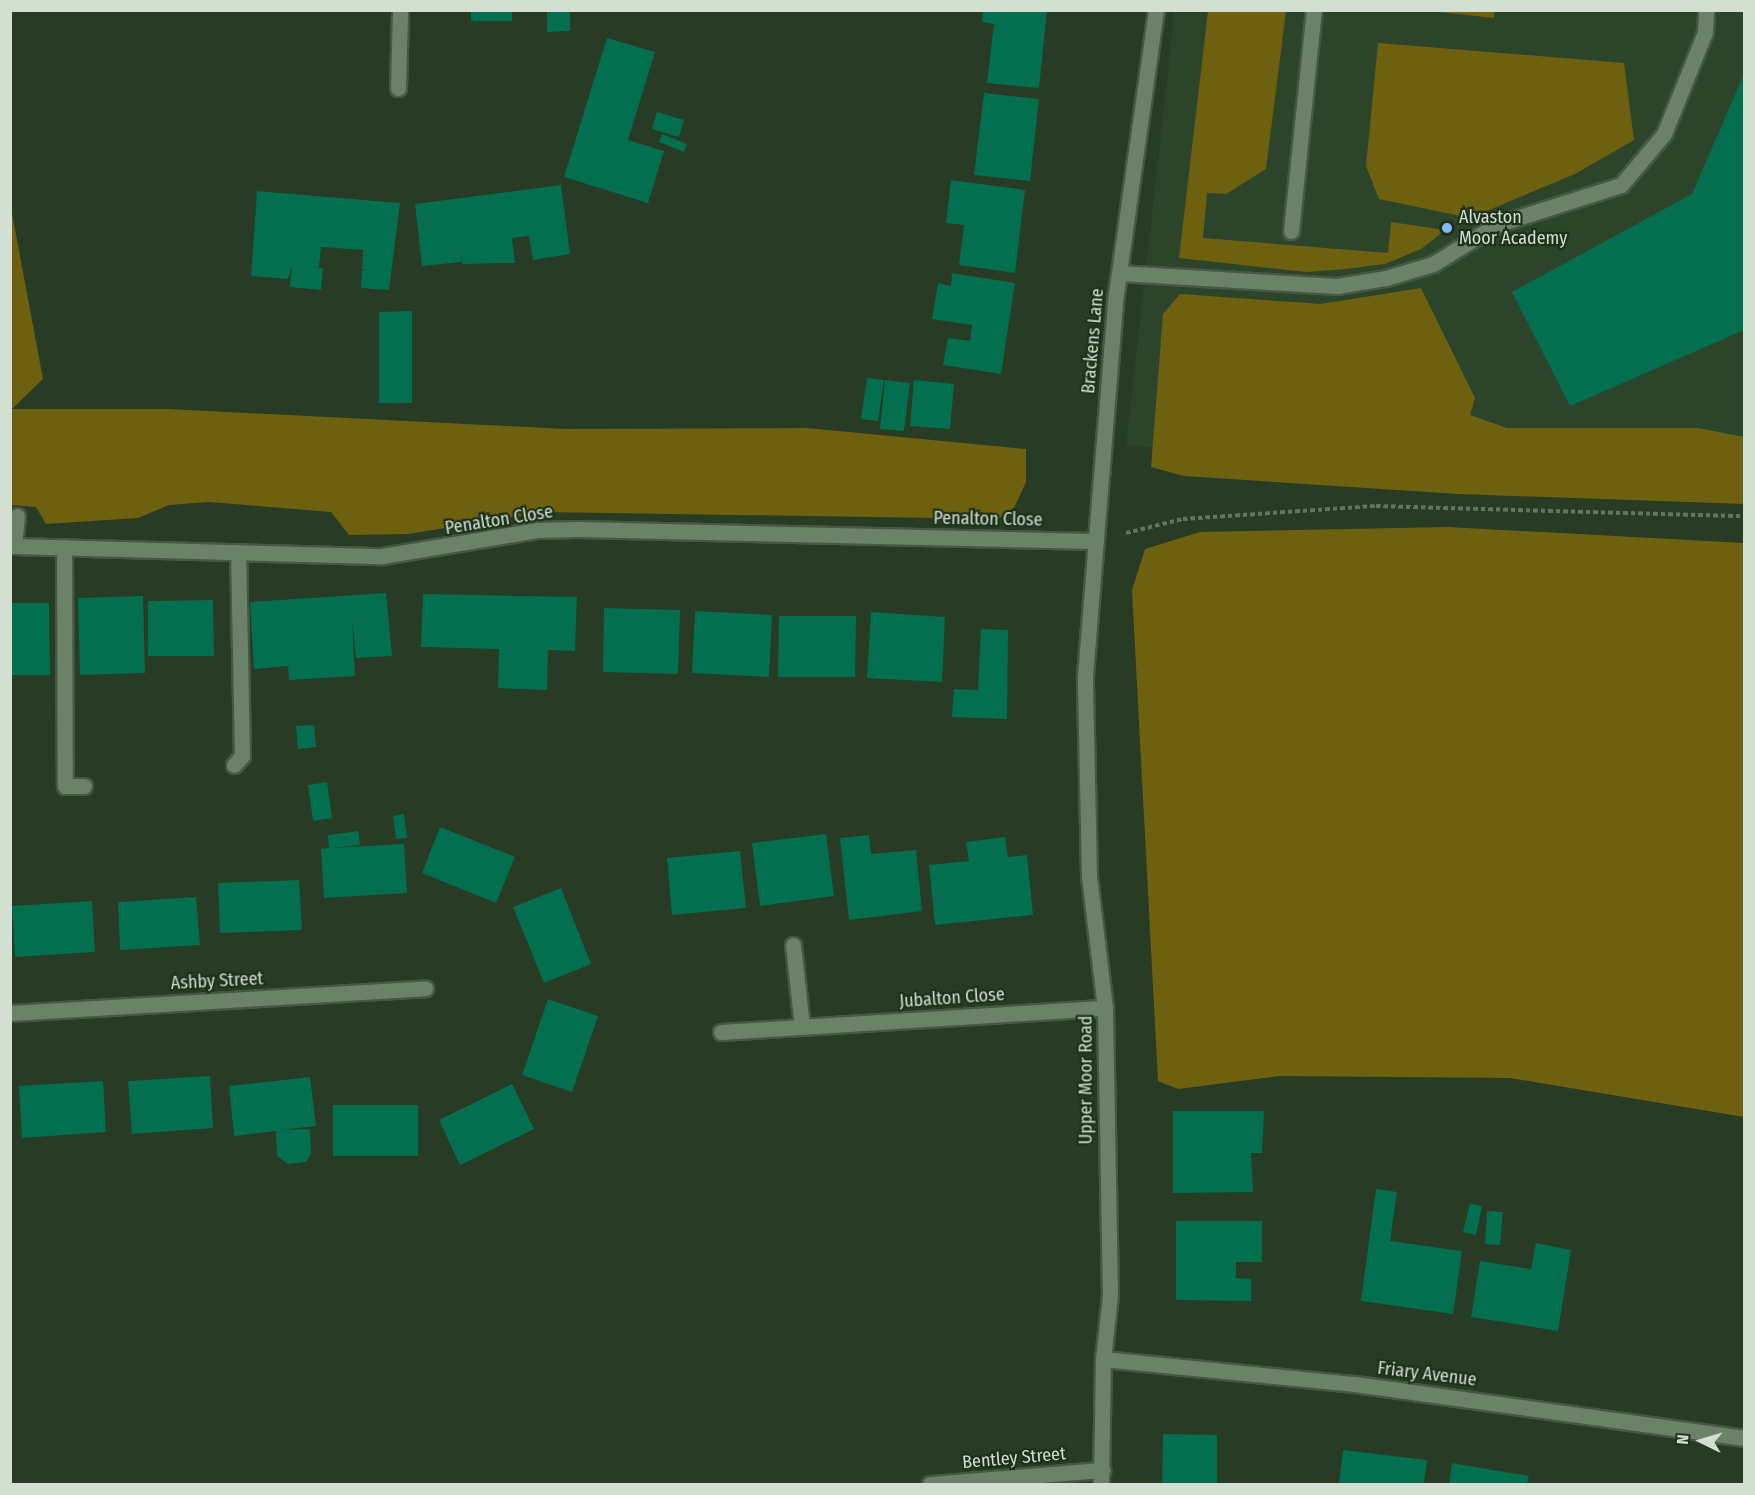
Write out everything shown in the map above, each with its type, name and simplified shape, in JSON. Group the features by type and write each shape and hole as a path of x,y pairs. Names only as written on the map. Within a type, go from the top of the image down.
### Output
{"street":[{"path":"398,88 400,10"},
{"name":"Brackens Lane","path":"1085,676 1093,541 1119,273 1156,10"},
{"path":"1292,231 1314,10"},
{"path":"1119,273 1327,286 1386,278 1432,264 1498,224 1621,185 1664,134 1705,32 1706,10"},
{"name":"Penalton Close","path":"17,516 14,546 382,556 537,530 577,529 1093,541"},
{"path":"64,547 65,786 84,786"},
{"path":"234,765 242,756 238,552"},
{"name":"Upper Moor Road","path":"1085,676 1089,875 1105,1008 1110,1296 1102,1359 1102,1477"},
{"path":"793,945 802,1027"},
{"name":"Ashby Street","path":"10,1013 425,988"},
{"name":"Jubalton Close","path":"721,1032 1105,1008"},
{"name":"Friary Avenue","path":"1102,1359 1367,1386 1744,1438"},
{"name":"Bentley Street","path":"930,1485 1102,1477"}],"path":[{"path":"1093,541 1184,519 1376,506 1744,516"}],"shaded area":[{"name":"Alvaston Moor Academy","path":"1175,11 1744,11 1744,466 1680,455 1126,446"},
{"path":"1208,11 1286,11 1266,169 1226,194 1207,193 1203,238 1388,253 1391,222 1445,230 1421,249 1385,264 1346,269 1307,272 1179,258"},
{"path":"1430,11 1494,11 1494,18"},
{"path":"1378,43 1624,63 1634,140 1575,174 1470,218 1379,199 1366,166"},
{"path":"11,208 43,379 12,409 167,409 566,429 807,428 1026,449 1026,482 1014,508 998,519 543,512 408,534 349,535 331,512 209,502 169,505 138,518 46,524 36,507 11,505"},
{"path":"1421,288 1475,398 1470,415 1507,428 1698,428 1744,437 1744,504 1458,494 1184,476 1151,467 1163,314 1180,294 1321,304"},
{"path":"1448,527 1744,543 1744,1117 1510,1078 1279,1076 1178,1089 1158,1081 1132,590 1145,549 1200,532"}],"building":[{"path":"471,10 512,10 512,21 471,21"},
{"path":"983,10 1047,10 1039,88 987,83 994,24 982,22"},
{"path":"570,11 570,31 547,32 547,12"},
{"path":"607,38 655,52 628,140 664,151 648,203 564,177"},
{"path":"1744,74 1744,330 1570,406 1512,292 1692,194"},
{"path":"984,93 1039,99 1030,181 974,175"},
{"path":"657,112 684,120 679,137 652,129"},
{"path":"662,134 687,144 684,152 659,142"},
{"path":"951,180 1025,190 1015,273 959,265 964,225 946,223"},
{"path":"561,185 570,254 533,260 529,236 542,234 512,238 515,263 462,264 461,254 461,262 422,266 415,204"},
{"path":"257,191 400,203 389,290 361,288 362,270 368,269 362,269 363,250 321,247 319,267 313,267 323,268 321,290 290,287 292,265 288,279 251,276"},
{"path":"952,273 1015,283 1001,374 943,365 948,338 970,341 972,325 932,319 938,283 951,286"},
{"path":"412,311 412,403 379,403 379,312"},
{"path":"867,378 884,380 878,421 861,419"},
{"path":"885,380 910,383 904,431 880,429"},
{"path":"914,380 954,384 950,429 910,426"},
{"path":"386,593 392,656 356,658 352,620 355,676 289,680 288,666 254,669 250,602"},
{"path":"423,594 577,597 575,651 548,650 547,690 498,688 499,649 421,647"},
{"path":"143,596 145,673 80,675 78,598"},
{"path":"213,600 214,656 148,656 148,601"},
{"path":"10,603 49,603 50,675 10,675"},
{"path":"604,608 680,610 678,674 603,672"},
{"path":"695,611 772,615 769,677 692,673"},
{"path":"871,612 945,617 942,682 867,678"},
{"path":"779,616 856,616 855,677 778,677"},
{"path":"981,629 1008,630 1007,719 952,717 954,689 978,690"},
{"path":"314,725 316,747 298,749 296,726"},
{"path":"327,782 332,818 313,821 308,785"},
{"path":"404,814 407,838 396,839 393,816"},
{"path":"440,827 515,857 496,903 422,873"},
{"path":"358,831 360,845 332,848 404,844 407,893 324,898 321,849 329,848 328,835"},
{"path":"826,834 834,896 760,906 752,843"},
{"path":"869,835 871,854 916,850 922,911 849,920 840,838"},
{"path":"1005,837 1008,857 1027,855 1033,915 935,925 929,865 969,861 966,842"},
{"path":"740,851 746,908 672,915 667,858"},
{"path":"299,880 302,930 220,933 218,883"},
{"path":"561,888 591,964 544,983 513,907"},
{"path":"196,897 200,945 120,950 118,902"},
{"path":"92,901 95,952 15,957 12,906"},
{"path":"548,999 598,1016 572,1092 522,1075"},
{"path":"210,1076 213,1128 132,1134 128,1081"},
{"path":"310,1077 316,1126 281,1130 310,1129 311,1154 306,1162 288,1164 277,1156 276,1131 234,1136 229,1086"},
{"path":"103,1081 106,1132 22,1138 19,1086"},
{"path":"512,1084 534,1129 460,1165 439,1120"},
{"path":"333,1105 418,1105 418,1156 333,1156"},
{"path":"1173,1111 1264,1111 1262,1153 1251,1153 1253,1192 1173,1193"},
{"path":"1376,1189 1397,1192 1390,1241 1462,1251 1453,1314 1361,1301"},
{"path":"1470,1203 1482,1206 1476,1235 1463,1232"},
{"path":"1487,1211 1503,1212 1500,1245 1485,1244"},
{"path":"1176,1221 1262,1221 1262,1262 1236,1262 1236,1278 1251,1279 1251,1301 1176,1300"},
{"path":"1536,1243 1571,1250 1558,1331 1471,1317 1480,1261 1531,1269"},
{"path":"1163,1434 1217,1435 1217,1484 1162,1484"},
{"path":"1343,1450 1427,1460 1424,1484 1339,1484"},
{"path":"1452,1463 1529,1476 1527,1484 1449,1484"}],"place":[{"name":"Alvaston Moor Academy","path":"1447,228"}]}
